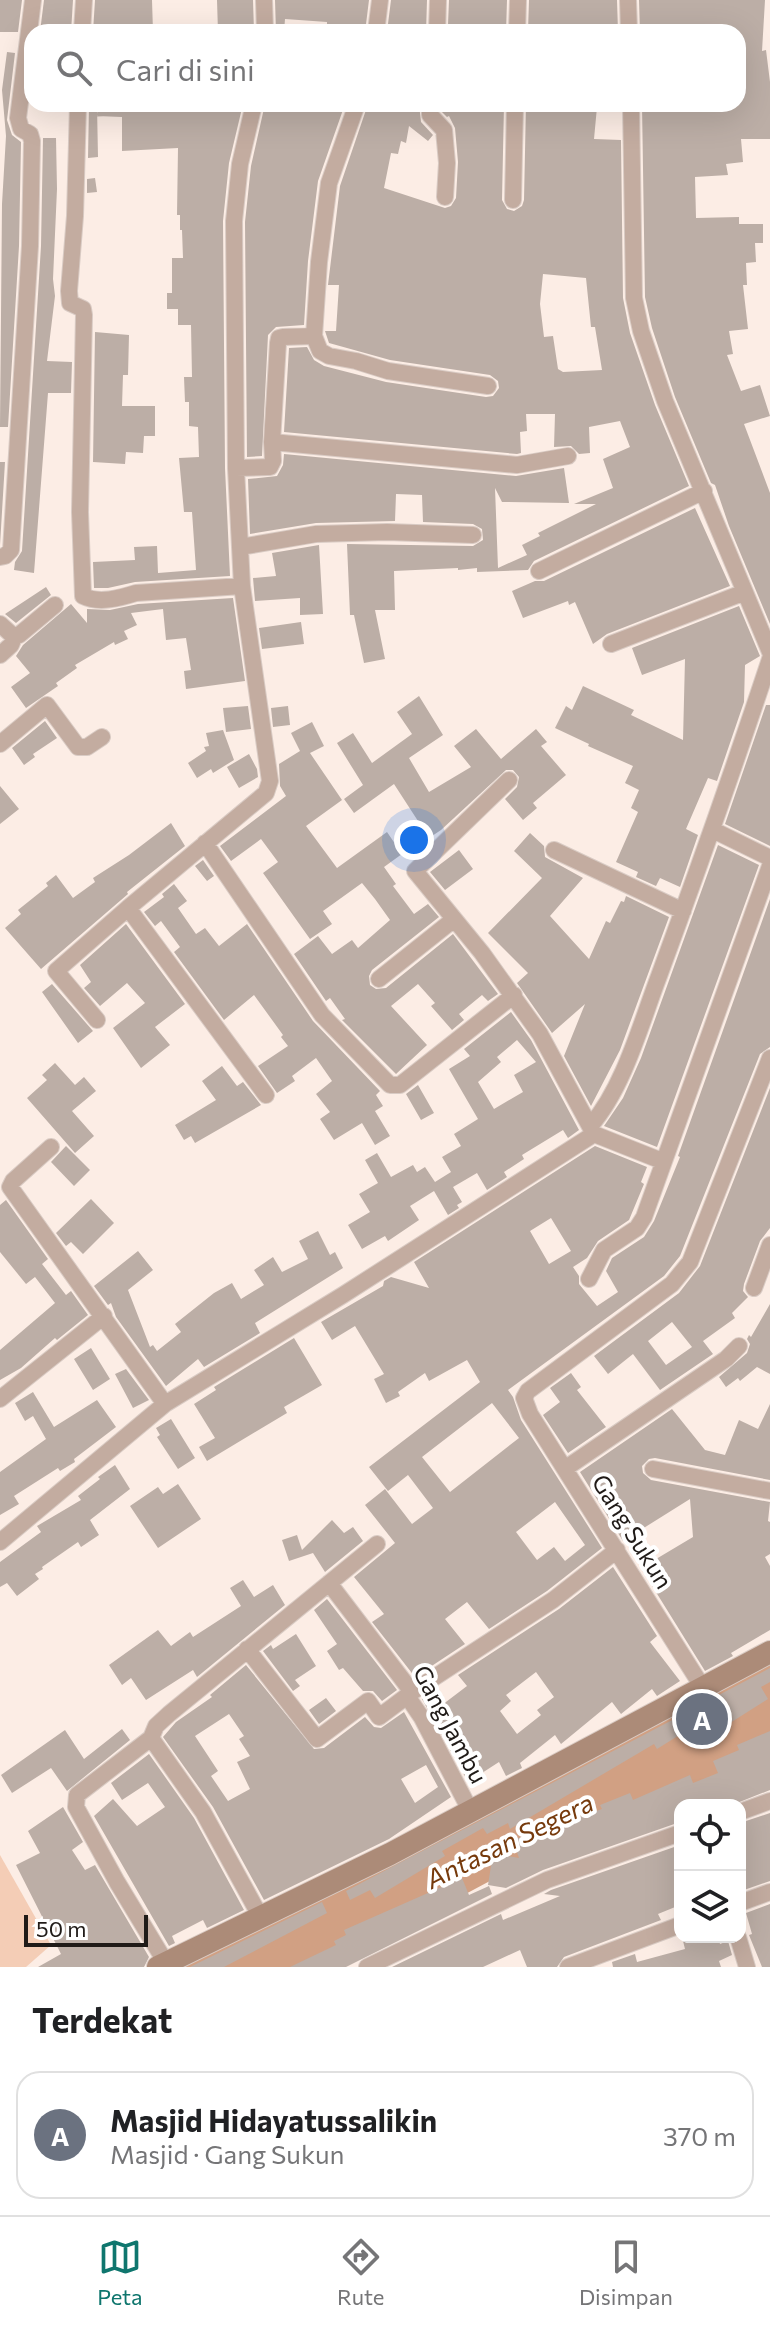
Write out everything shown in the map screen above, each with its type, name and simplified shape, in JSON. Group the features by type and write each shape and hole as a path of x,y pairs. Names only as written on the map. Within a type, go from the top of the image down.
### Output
{"street":[{"path":"30,24 33,0"},
{"path":"82,24 84,0"},
{"path":"264,0 265,24"},
{"path":"377,24 380,0"},
{"path":"437,24 438,0"},
{"path":"517,24 518,0"},
{"path":"628,0 629,24"},
{"path":"0,557 11,550 30,246 32,141 30,134 21,129 18,118 24,71"},
{"path":"78,112 69,291 70,303 83,309 84,315 80,512 83,596 90,600 122,598 136,593 242,586"},
{"path":"97,1020 56,971 266,793 270,781 242,586 236,468 234,221 240,164 252,112"},
{"path":"354,112 329,183 319,262 314,336 317,346 324,355 388,371 488,386"},
{"path":"430,112 444,130 445,197"},
{"path":"513,200 515,112"},
{"path":"631,112 634,298 652,366 770,652"},
{"path":"236,468 270,467 273,461 279,338 314,336"},
{"path":"272,442 517,465 568,456"},
{"path":"539,571 704,491"},
{"path":"240,547 316,534 387,532 473,535"},
{"path":"611,644 745,592"},
{"path":"0,624 15,635 27,630 55,605"},
{"path":"0,655 11,645 15,635"},
{"path":"0,1542 165,1404 356,1287 593,1129 627,1061 713,830 770,659"},
{"path":"0,744 47,705 78,747 87,747 102,737"},
{"path":"509,780 417,867 417,875 514,995 540,1034 593,1129 662,1161"},
{"path":"713,830 770,858"},
{"path":"205,843 322,1015 390,1085 400,1085 514,995"},
{"path":"554,850 683,911"},
{"path":"589,1279 604,1250 641,1223 770,866"},
{"path":"128,908 266,1095"},
{"path":"379,979 453,920"},
{"name":"Gang Sukun","path":"703,1688 530,1414 524,1398 528,1391 672,1284 690,1262 770,1058"},
{"path":"51,1147 5,1191 104,1316 165,1404"},
{"path":"754,1288 770,1245"},
{"path":"0,1399 104,1316"},
{"path":"566,1468 726,1359 739,1346"},
{"path":"653,1469 770,1491"},
{"path":"377,1544 169,1714 156,1726 151,1738 81,1791 75,1799 76,1807 162,1965 390,1854 770,1652"},
{"path":"247,1649 317,1739 368,1701 379,1717 553,1600 617,1550"},
{"name":"Gang Jambu","path":"329,1583 410,1694 471,1812"},
{"path":"151,1738 203,1812 260,1916"},
{"path":"746,1810 770,1801"},
{"path":"367,1967 547,1880 674,1835"},
{"path":"746,1901 770,1892"},
{"path":"568,1967 674,1927"},
{"path":"740,1943 747,1967"}],"shaded area":[{"path":"0,1855 51,1945 26,1967 0,1967"}],"water":[{"name":"Antasan Segera","path":"770,1664 770,1753 488,1882 329,1967 174,1967"}],"building":[{"path":"0,0 22,0 18,32 0,32"},
{"path":"44,0 73,0 72,24 41,24"},
{"path":"95,0 152,0 153,24 94,24"},
{"path":"217,0 253,0 254,24 218,24"},
{"path":"275,0 369,0 366,24 327,24 285,19 285,24 276,24"},
{"path":"391,0 427,0 426,24 388,24"},
{"path":"449,0 507,0 506,24 448,24"},
{"path":"529,0 617,0 618,24 528,24"},
{"path":"639,0 765,0 762,51 766,50 770,82 770,139 741,139 743,162 726,164 728,175 695,177 696,218 739,217 739,224 763,224 763,243 755,243 756,262 746,263 747,285 743,285 748,329 729,331 733,354 727,355 741,391 760,385 770,416 744,424 770,493 770,624 715,485 711,483 675,397 645,297 642,112 746,112 746,24 640,24"},
{"path":"7,52 15,53 7,120 12,135 21,142 19,246 8,427 0,427 2,204 6,136 2,90"},
{"path":"89,112 97,112 98,157 88,158"},
{"path":"97,112 241,112 229,163 223,221 225,468 230,576 94,588 93,562 135,560 134,547 157,546 158,573 196,570 192,512 184,512 179,458 199,457 198,427 189,426 189,402 185,402 184,377 192,377 191,325 178,325 178,309 167,309 167,293 172,293 172,258 183,258 180,215 177,215 178,148 122,151 122,117 97,116"},
{"path":"263,112 342,112 318,181 304,325 276,327 268,335 262,456 247,457 245,222 251,166"},
{"path":"365,112 420,112 421,122 433,135 428,141 409,126 406,143 401,141 398,154 391,153 384,188 445,208 451,206 456,198 458,162 455,128 449,116 442,112 504,112 502,200 507,209 514,211 522,206 524,200 526,112 597,112 594,139 621,140 623,298 630,333 655,405 689,486 534,561 528,570 477,572 477,568 458,568 394,571 395,610 375,610 385,659 364,663 354,615 350,615 347,544 473,546 483,540 482,529 473,524 423,522 422,495 396,494 395,521 316,523 250,534 248,479 277,476 284,454 516,476 564,468 569,503 502,502 495,488 498,568 527,555 522,545 540,536 538,533 596,504 574,504 613,488 603,459 630,447 620,421 589,427 590,453 579,454 571,446 554,447 555,414 526,414 527,431 520,432 521,453 517,454 284,432 289,348 307,347 314,360 324,366 386,382 486,397 493,396 499,388 498,381 490,375 390,360 329,343 325,331 336,331 339,285 328,285 340,186","holes":["543,274 586,278 591,327 595,327 602,370 563,372 558,369 553,336 544,337 540,304"]},
{"path":"43,138 56,138 57,189 55,296 47,361 72,362 71,393 48,393 34,573 14,570 22,551 41,246"},
{"path":"95,178 97,192 87,193 87,179"},
{"path":"95,332 129,335 128,375 123,375 122,406 155,406 155,436 144,436 143,453 126,452 125,464 93,462"},
{"path":"0,462 5,462 0,545"},
{"path":"695,508 730,586 607,634 593,644 575,602 569,605 568,601 523,618 512,591 535,581 544,581"},
{"path":"319,545 323,614 300,615 300,598 255,601 253,578 276,576 272,553"},
{"path":"46,587 51,595 16,623 5,614"},
{"path":"233,598 245,681 186,689 184,671 191,670 186,638 166,640 163,609 131,613 137,625 124,631 128,639 115,645 114,642 75,665 77,668 56,683 58,686 26,708 11,687 30,673 16,656 23,645 71,604 87,623 87,609 110,610 138,604"},
{"path":"739,606 760,656 745,665 744,702 717,781 708,778 686,829 698,835 680,887 660,878 656,886 636,877 638,872 616,862 638,812 631,808 639,790 625,783 633,766 555,728 566,706 572,710 583,686 634,710 631,715 683,740 685,659 642,675 632,648"},
{"path":"301,622 304,644 262,649 259,628"},
{"path":"419,696 443,735 409,758 429,792 471,767 454,746 476,729 501,759 536,729 547,742 541,746 566,775 533,803 537,808 523,820 505,799 517,787 519,777 513,770 506,770 429,838 394,784 354,813 344,799 363,785 337,743 353,733 372,763 412,734 397,712"},
{"path":"766,705 770,705 770,846 725,824"},
{"path":"248,706 251,729 226,732 223,708"},
{"path":"288,706 290,725 273,727 271,708"},
{"path":"45,721 57,738 33,754 35,757 24,765 12,748"},
{"path":"312,722 324,746 310,753 342,800 306,826 337,868 387,832 402,854 384,867 396,884 393,886 414,914 428,904 439,917 372,970 370,985 376,989 386,988 453,934 498,994 488,1001 482,995 459,1014 464,1020 452,1030 431,1006 435,1003 418,984 391,1006 427,1045 396,1074 342,1020 345,1019 330,998 326,1001 294,954 318,936 332,954 352,940 358,948 390,920 375,899 362,883 323,911 332,924 310,939 263,873 278,862 261,839 231,861 220,846 286,796 280,786 279,764 300,751 291,733"},
{"path":"223,730 234,760 213,773 211,769 197,778 188,763 209,746 206,733"},
{"path":"249,754 258,777 239,788 227,767"},
{"path":"0,786 19,809 0,824"},
{"path":"171,823 185,846 127,892 41,969 5,928 21,914 18,910 48,886 46,883 56,875 73,898 95,882 93,878"},
{"path":"530,833 544,846 545,857 583,878 550,916 589,959 606,921 610,923 626,896 669,917 620,1050 591,1106 564,1056 585,1004 552,1033 517,983 528,973 488,933 542,878 514,851"},
{"path":"718,845 759,865 657,1147 604,1126 623,1098 641,1058"},
{"path":"459,850 473,869 445,890 430,872"},
{"path":"203,860 214,876 207,881 195,866"},
{"path":"174,884 187,901 178,908 196,934 205,928 219,946 247,924 313,1021 380,1091 376,1095 383,1106 375,1111 390,1136 375,1145 362,1123 334,1140 320,1119 330,1112 316,1094 332,1081 316,1058 292,1076 295,1081 277,1093 258,1066 288,1046 254,995 224,1020 174,952 180,947 161,921 155,926 144,912 164,897 162,894"},
{"path":"770,899 770,1047 760,1054 680,1256 664,1276 508,1390 521,1420 602,1548 547,1591 489,1629 467,1602 445,1619 465,1644 415,1677 372,1622 384,1614 354,1577 395,1543 365,1505 385,1489 412,1524 433,1508 408,1475 388,1491 369,1467 480,1382 467,1360 429,1381 425,1373 398,1392 400,1396 386,1403 374,1379 384,1374 355,1326 332,1340 321,1322 383,1286 384,1281 391,1277 429,1288 414,1262 595,1146 647,1167 641,1182 644,1184 629,1220 598,1241 587,1258 573,1267 579,1276 579,1284 597,1306 618,1292 606,1271 612,1258 644,1237 654,1221","holes":["551,1218 571,1251 549,1264 530,1231","492,1403 519,1438 450,1492 422,1457","555,1502 585,1545 565,1561 554,1547 537,1560 516,1532"]},
{"path":"126,924 185,1004 155,1027 170,1045 141,1068 113,1028 145,1003 127,983 100,1006 84,988 91,982 80,965"},
{"path":"52,984 93,1031 78,1043 42,992"},
{"path":"511,1012 531,1040 579,1130 568,1138 563,1130 522,1155 524,1159 504,1172 507,1177 487,1190 477,1173 453,1187 462,1202 448,1215 434,1191 410,1206 419,1220 388,1241 385,1236 362,1249 348,1225 370,1212 359,1194 378,1183 365,1160 377,1153 391,1177 413,1165 417,1172 425,1167 435,1182 451,1172 442,1157 461,1146 454,1134 478,1119 449,1069 470,1056 464,1049","holes":["517,1040 536,1062 514,1075 523,1092 494,1109 478,1082 501,1062 497,1057"]},
{"path":"55,1063 75,1085 84,1077 96,1091 72,1111 94,1136 75,1153 27,1098 47,1080 42,1075"},
{"path":"222,1066 237,1086 243,1082 261,1105 195,1143 191,1136 184,1140 175,1125 216,1100 202,1081"},
{"path":"418,1085 434,1113 421,1120 406,1094"},
{"path":"770,1088 770,1228 760,1241 744,1284 743,1291 748,1297 732,1313 735,1318 703,1341 713,1354 660,1390 633,1354 608,1374 594,1356 679,1293 700,1266","holes":["672,1322 692,1347 666,1365 648,1341"]},
{"path":"66,1146 90,1170 74,1186 51,1162"},
{"path":"91,1199 114,1223 83,1254 71,1242 66,1246 56,1233"},
{"path":"6,1200 48,1259 42,1264 66,1295 71,1291 88,1315 57,1340 55,1338 21,1368 0,1380 0,1350 55,1303 35,1277 26,1284 0,1252 0,1205"},
{"path":"318,1231 330,1255 335,1252 343,1268 255,1323 260,1333 204,1367 198,1359 166,1386 116,1317 111,1303 108,1305 94,1286 138,1251 153,1270 128,1290 150,1347 153,1345 157,1351 181,1332 175,1324 214,1293 232,1283 241,1299 264,1285 254,1270 273,1257 282,1272 308,1259 299,1241"},
{"path":"770,1304 770,1374 757,1367 740,1381 738,1378 726,1387 719,1377 747,1353 750,1344 747,1339"},
{"path":"294,1338 322,1385 284,1407 287,1413 207,1461 199,1447 215,1438 194,1404 216,1390 214,1387"},
{"path":"91,1348 110,1379 93,1390 74,1359"},
{"path":"126,1369 149,1400 133,1408 115,1374"},
{"path":"571,1373 581,1387 577,1390 606,1427 568,1453 543,1415 560,1402 550,1388"},
{"path":"33,1392 54,1427 97,1400 116,1427 74,1459 75,1462 60,1471 58,1468 14,1496 19,1504 0,1515 0,1472 46,1439 33,1416 25,1421 15,1403"},
{"path":"770,1404 770,1480 655,1458 642,1466 643,1473 651,1480 770,1502 770,1554 765,1557 770,1566 770,1630 705,1671 641,1568 693,1537 690,1499 623,1541 580,1472 672,1409 705,1450 725,1455 739,1420 758,1429"},
{"path":"171,1419 195,1458 178,1469 157,1437 160,1435 156,1428"},
{"path":"115,1465 130,1489 90,1520 99,1535 81,1547 78,1542 42,1567 35,1574 39,1579 17,1596 7,1583 0,1587 0,1562 41,1532 37,1526 81,1500 78,1496"},
{"path":"178,1484 201,1519 158,1548 130,1506 158,1487 163,1494"},
{"path":"332,1520 344,1533 353,1527 363,1541 325,1572 313,1553 289,1561 282,1540 297,1535 302,1550"},
{"path":"613,1567 657,1636 650,1642 680,1681 657,1696 652,1689 621,1714 612,1702 561,1744 555,1735 520,1763 522,1768 506,1776 499,1762 468,1782 422,1699 433,1692 442,1705 467,1686 458,1675 559,1609","holes":["536,1672 554,1697 537,1710 541,1715 517,1734 500,1711 511,1701 506,1695"]},
{"path":"243,1580 254,1597 273,1585 285,1605 197,1677 193,1670 146,1700 131,1678 122,1685 109,1665 158,1630 171,1646 190,1632 193,1637 241,1606 230,1588"},
{"path":"327,1599 397,1690 382,1701 373,1691 363,1691 343,1668 339,1670 327,1651 337,1644 314,1610"},
{"path":"296,1634 316,1666 295,1680 300,1686 293,1691 263,1651 271,1645 273,1649"},
{"path":"246,1665 314,1749 324,1748 365,1717 374,1727 381,1728 404,1712 451,1797 389,1839 264,1900 213,1807 163,1737 176,1722 212,1697 210,1695","holes":["229,1714 244,1736 239,1739 250,1756 237,1762 250,1789 228,1801 211,1776 218,1771 195,1736","426,1765 438,1787 415,1803 401,1779"]},
{"path":"770,1668 770,1682 761,1687 768,1699 730,1723 715,1697"},
{"path":"326,1698 336,1711 319,1724 309,1710"},
{"path":"699,1706 718,1731 700,1741 696,1733 682,1738 681,1734 657,1749 654,1744 510,1829 508,1823 487,1834 483,1828 442,1851 445,1856 375,1898 370,1890 350,1900 346,1891"},
{"path":"122,1729 130,1740 67,1791 51,1768 12,1793 1,1775 65,1730 84,1759"},
{"path":"770,1731 770,1790 746,1799 674,1799 674,1824 543,1870 506,1888 488,1885 493,1853 519,1858 513,1840 602,1809 600,1805 630,1793 633,1800 690,1775 693,1783 718,1773 713,1761 739,1750 737,1745"},
{"path":"149,1754 194,1818 244,1910 207,1928 203,1920 172,1936 175,1943 169,1946 94,1816 113,1799 137,1826 165,1807 148,1783 122,1800 111,1783"},
{"path":"63,1807 83,1842 72,1850 85,1870 95,1865 149,1957 144,1967 38,1967 61,1954 16,1865 40,1853 28,1831"},
{"path":"770,1813 770,1881 746,1889 746,1871 746,1821"},
{"path":"674,1847 674,1907 658,1914 661,1920 564,1957 557,1967 527,1967 520,1950 483,1967 392,1967 501,1914 503,1920 560,1896 544,1894"},
{"path":"462,1878 469,1895 489,1886 492,1894 346,1967 290,1967 336,1945 334,1941 346,1935 344,1930"},
{"path":"322,1902 327,1913 224,1967 190,1967"},
{"path":"770,1904 770,1967 762,1967 749,1935 752,1934 746,1913"},
{"path":"684,1943 729,1943 732,1955 719,1961 721,1967 613,1967 612,1962 635,1954 637,1962 685,1949"}],"place":[{"name":"Masjid Hidayatussalikin","path":"702,1719"}]}
